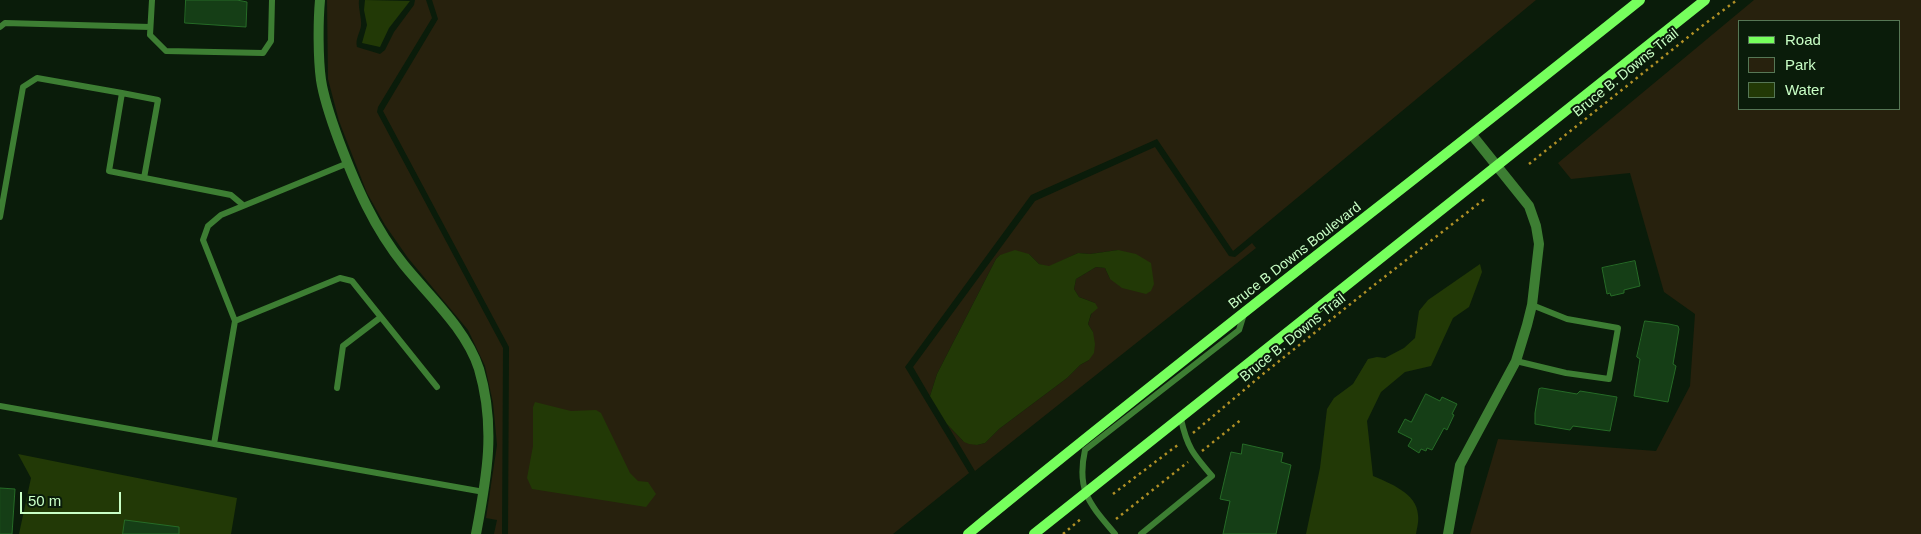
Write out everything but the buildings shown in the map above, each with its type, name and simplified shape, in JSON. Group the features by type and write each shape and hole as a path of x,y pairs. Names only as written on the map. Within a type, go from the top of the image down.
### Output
{"main road":[{"name":"Bruce B Downs Boulevard","path":"968,534 1094,431 1472,135 1640,0"},
{"path":"1034,534 1181,419 1705,0"}],"street":[{"path":"320,0 321,80 333,124 361,197 379,230 402,264 463,335 478,368 487,404 490,446 476,534"},
{"path":"1448,534 1460,465 1516,360 1532,305 1539,244 1536,226 1529,206 1472,135"}],"lane":[{"path":"152,0 150,35 166,51 263,53 271,40 272,0"},
{"path":"0,27 5,23 150,27"},
{"path":"0,217 23,87 37,78 158,100 144,178"},
{"path":"122,93 109,172 231,195 243,205"},
{"path":"214,444 234,321 204,240 208,226 221,215 243,205 348,164"},
{"path":"234,321 340,278 352,281 438,387"},
{"path":"1516,360 1566,373 1609,378 1618,328 1567,319 1532,305"},
{"path":"1115,534 1085,494 1082,466 1085,450 1240,330 1244,313"},
{"path":"337,388 343,346 381,317"},
{"path":"0,406 484,492"},
{"path":"1141,534 1212,476 1195,457 1185,439 1181,419"}],"path":[{"name":"Bruce B. Downs Trail","path":"1529,164 1737,0"},
{"name":"Bruce B. Downs Trail","path":"1113,494 1146,468 1162,459 1378,282 1487,197"},
{"path":"1108,525 1242,419"},
{"path":"1063,534 1082,518"}],"green space":[{"path":"327,0 359,0 361,23 357,47 380,54 385,50 394,32 414,5 415,0 426,0 432,18 378,107 377,112 503,348 502,534 494,534 497,520 486,518 497,445 493,403 485,366 468,330 408,258 385,225 367,193 339,121 328,79"},
{"path":"432,0 1536,0 1233,251 1157,139 1031,195 905,367 969,473 893,534 508,534 509,347 383,111 438,19"},
{"path":"1754,0 1921,0 1921,534 1470,534 1498,439 1656,451 1690,386 1695,314 1664,292 1630,173 1571,179 1558,163"},
{"path":"1155,147 1229,256 1235,257 1252,243 1256,248 975,471 947,424 963,441 977,445 985,443 999,429 1067,378 1080,365 1089,360 1093,332 1088,324 1095,303 1079,297 1074,289 1076,279 1096,267 1105,268 1110,279 1118,250 1090,254 1078,253 1049,267 1039,264 1029,254 1000,255 996,259 937,374 930,396 913,367 1035,201"}],"water":[{"path":"365,0 410,1 389,28 380,47 362,43 367,25 364,10"},
{"path":"1015,250 1029,254 1039,264 1049,266 1078,253 1090,254 1118,250 1136,254 1151,263 1154,284 1151,291 1146,294 1122,288 1110,279 1105,268 1096,267 1076,279 1074,289 1079,297 1095,303 1098,308 1091,314 1088,324 1093,332 1094,353 1089,360 1080,365 1067,378 999,429 985,443 969,444 964,442 947,424 930,396 937,374 996,259 1000,255"},
{"path":"1480,264 1482,272 1469,307 1453,318 1431,366 1405,372 1381,392 1367,421 1373,476 1401,490 1413,501 1418,517 1416,534 1306,534 1320,468 1327,409 1334,398 1353,384 1368,359 1385,358 1404,348 1415,338 1419,311 1428,300"},
{"path":"535,402 571,411 596,410 601,413 630,473 638,481 648,482 656,494 646,507 532,489 527,478 533,446 533,407"},
{"path":"18,454 237,498 231,534 19,534 31,478"}]}
